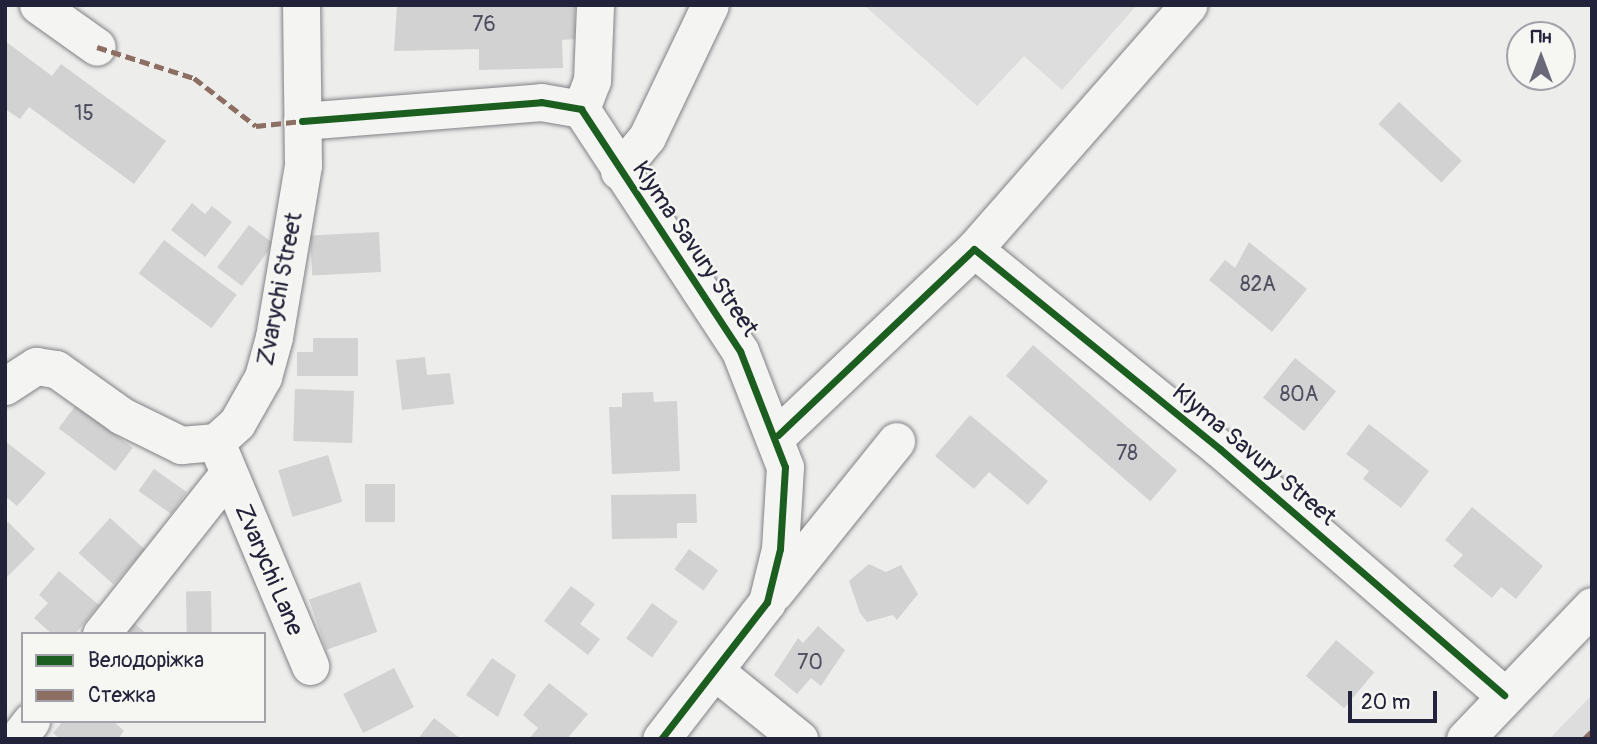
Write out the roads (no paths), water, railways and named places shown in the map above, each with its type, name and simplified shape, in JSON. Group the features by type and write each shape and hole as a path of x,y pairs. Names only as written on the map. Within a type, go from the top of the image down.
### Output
{"street":[{"path":"38,5 97,47"},
{"name":"Zvarychi Street","path":"222,459 251,400 274,337 303,165 300,5"},
{"path":"302,121 541,102 581,109 592,81 595,5"},
{"path":"619,171 647,137 709,5"},
{"path":"778,435 974,249 1188,5"},
{"name":"Klyma Savury Street","path":"581,109 619,171 740,351 778,435 785,516 767,602 716,672 661,739"},
{"name":"Klyma Savury Street","path":"974,249 1220,449 1504,695"},
{"path":"5,386 36,366 56,369 160,437 222,459"},
{"path":"767,602 896,441"},
{"name":"Zvarychi Lane","path":"102,632 222,459"},
{"name":"Zvarychi Lane","path":"222,459 310,666"},
{"path":"1465,739 1504,695 1592,606"},
{"path":"716,672 799,739"},
{"path":"17,739 29,723"}]}
